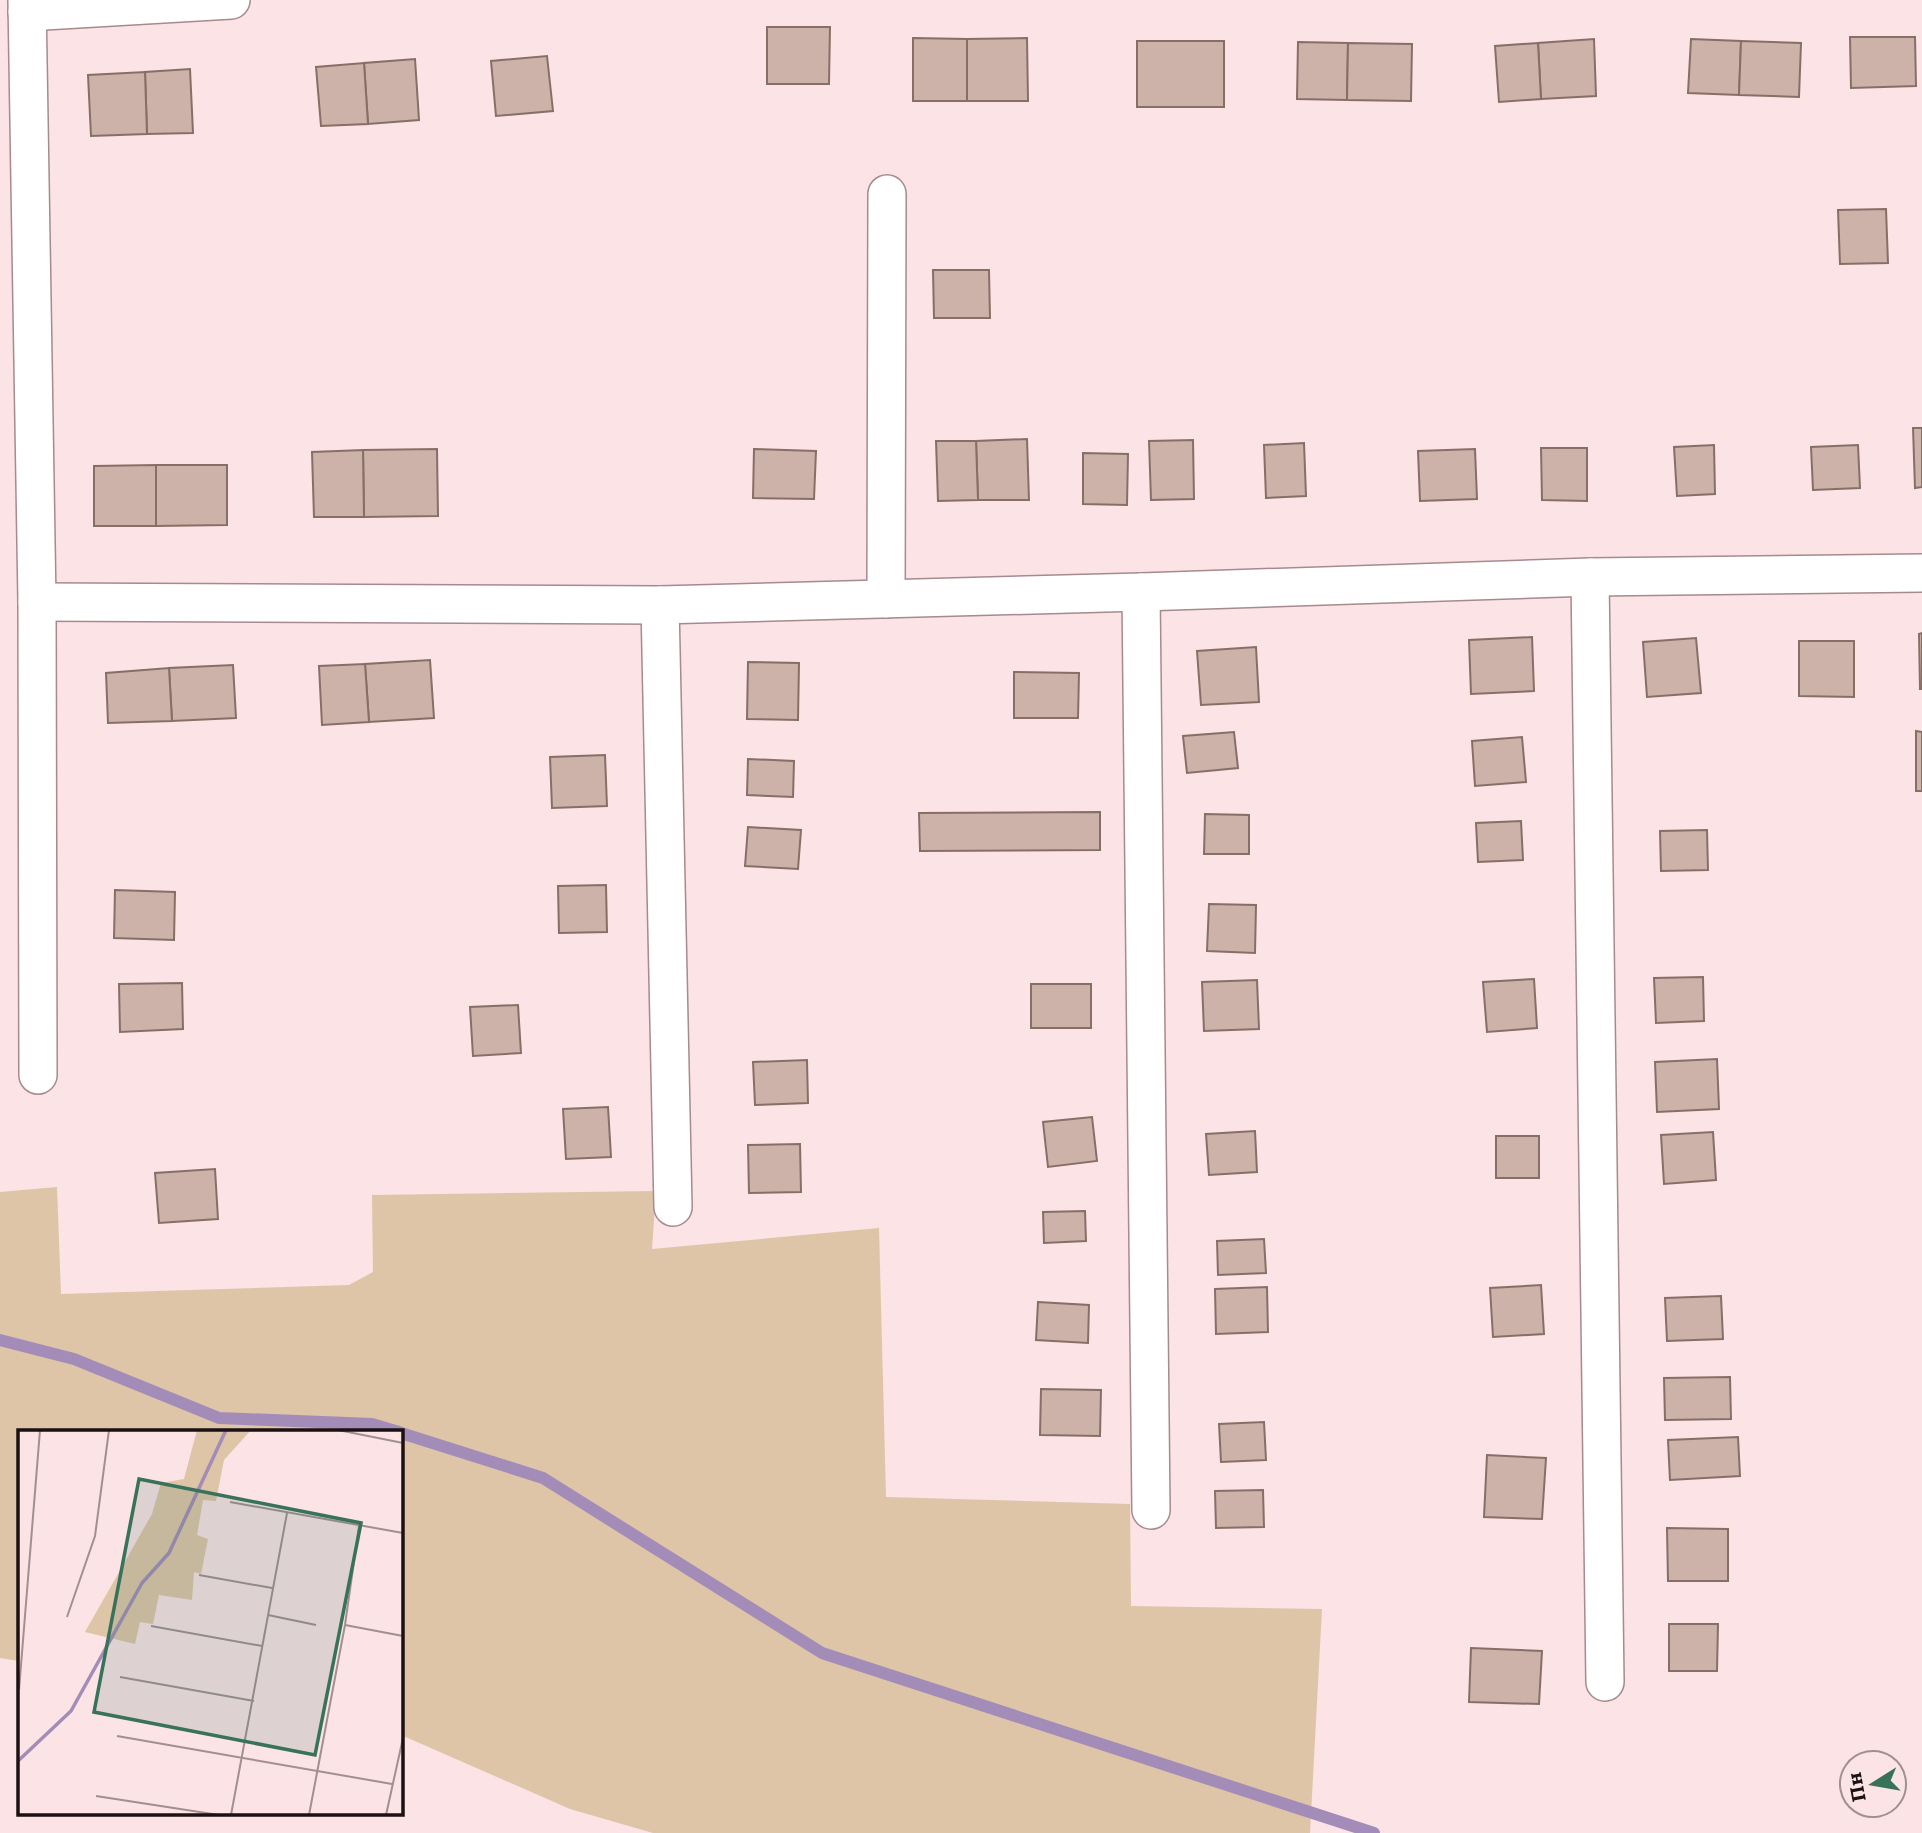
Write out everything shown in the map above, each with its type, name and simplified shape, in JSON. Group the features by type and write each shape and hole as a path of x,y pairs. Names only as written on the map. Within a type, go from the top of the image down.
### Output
{"street":[{"path":"38,1075 37,601 27,6 231,0"},
{"path":"886,599 887,194"},
{"path":"37,601 660,605 1590,577 1922,573"},
{"path":"1590,577 1605,1682"},
{"path":"1141,592 1151,1510"},
{"path":"660,605 673,1207"}],"shaded area":[{"path":"57,1187 61,1294 349,1285 373,1272 372,1195 656,1191 652,1249 879,1228 886,1497 1130,1504 1131,1606 1322,1609 1310,1833 653,1833 570,1809 402,1735 402,1430 18,1430 18,1661 0,1658 0,1192"}],"building":[{"path":"767,27 830,27 829,84 767,84"},
{"path":"1850,37 1915,37 1916,86 1851,88"},
{"path":"913,38 967,39 967,101 913,101"},
{"path":"1027,38 1028,101 967,101 967,39"},
{"path":"1594,39 1596,96 1541,99 1538,43"},
{"path":"1691,39 1741,41 1739,95 1688,93"},
{"path":"1137,41 1224,41 1224,107 1137,107"},
{"path":"1741,41 1801,43 1799,97 1739,95"},
{"path":"1298,42 1348,43 1347,100 1297,99"},
{"path":"1348,43 1412,44 1411,101 1347,100"},
{"path":"1538,43 1541,99 1499,102 1495,46"},
{"path":"547,56 553,111 496,116 491,61"},
{"path":"415,59 419,120 368,124 364,63"},
{"path":"364,63 368,124 321,126 316,67"},
{"path":"190,69 193,133 147,134 145,72"},
{"path":"145,72 147,134 91,136 88,75"},
{"path":"1886,209 1888,263 1840,264 1838,210"},
{"path":"933,270 989,270 990,318 934,318"},
{"path":"1913,428 1922,428 1922,487 1915,488"},
{"path":"1027,439 1029,500 978,500 976,441"},
{"path":"1193,440 1194,499 1151,500 1149,441"},
{"path":"936,441 976,441 978,500 938,501"},
{"path":"1304,443 1306,496 1266,498 1264,445"},
{"path":"1714,445 1715,494 1677,496 1674,447"},
{"path":"1858,445 1860,488 1813,490 1811,447"},
{"path":"1541,448 1587,448 1587,501 1542,500"},
{"path":"437,449 438,516 364,517 363,450"},
{"path":"754,449 816,451 814,499 753,498"},
{"path":"1475,449 1477,499 1420,501 1418,451"},
{"path":"363,450 364,517 314,517 312,452"},
{"path":"1083,453 1128,454 1127,505 1083,504"},
{"path":"156,465 156,526 94,526 94,466"},
{"path":"156,465 227,465 227,525 156,526"},
{"path":"1922,633 1922,689 1920,689 1919,634"},
{"path":"1532,637 1534,691 1471,694 1469,640"},
{"path":"1696,638 1701,693 1647,697 1643,642"},
{"path":"1799,641 1854,641 1854,697 1799,696"},
{"path":"1256,647 1259,702 1201,705 1197,651"},
{"path":"430,660 434,718 369,722 365,664"},
{"path":"748,662 799,663 798,720 747,719"},
{"path":"365,664 369,722 322,725 319,666"},
{"path":"233,665 236,718 172,721 169,668"},
{"path":"169,668 172,721 108,723 106,673"},
{"path":"1014,672 1079,673 1078,718 1014,718"},
{"path":"1916,731 1922,732 1922,791 1916,791"},
{"path":"1234,732 1238,768 1187,773 1183,736"},
{"path":"1522,737 1526,782 1475,786 1472,741"},
{"path":"605,755 607,806 552,808 550,757"},
{"path":"748,759 794,761 793,797 747,795"},
{"path":"1100,812 1100,850 920,851 919,813"},
{"path":"1205,814 1249,815 1249,854 1204,854"},
{"path":"1521,821 1523,860 1478,862 1476,823"},
{"path":"748,827 801,830 798,869 745,866"},
{"path":"1707,830 1708,870 1661,871 1660,831"},
{"path":"606,885 607,932 559,933 558,886"},
{"path":"115,890 175,892 174,940 114,938"},
{"path":"1209,904 1256,905 1255,953 1207,951"},
{"path":"1703,977 1704,1021 1656,1023 1654,978"},
{"path":"1534,979 1537,1028 1487,1032 1483,982"},
{"path":"1257,980 1259,1029 1204,1031 1202,982"},
{"path":"182,983 183,1029 120,1032 119,984"},
{"path":"1031,984 1091,984 1091,1028 1031,1028"},
{"path":"518,1005 521,1053 473,1056 470,1007"},
{"path":"1717,1059 1719,1109 1657,1112 1655,1062"},
{"path":"807,1060 808,1103 755,1105 753,1062"},
{"path":"608,1107 611,1157 566,1159 563,1109"},
{"path":"1092,1117 1097,1161 1048,1167 1043,1122"},
{"path":"1255,1131 1257,1172 1209,1175 1206,1134"},
{"path":"1713,1132 1716,1180 1664,1184 1661,1135"},
{"path":"1496,1136 1539,1136 1539,1178 1496,1178"},
{"path":"800,1144 801,1192 749,1193 748,1145"},
{"path":"215,1169 218,1219 159,1223 155,1173"},
{"path":"1085,1211 1086,1241 1044,1243 1043,1212"},
{"path":"1264,1239 1266,1273 1218,1275 1217,1241"},
{"path":"1541,1285 1544,1334 1493,1337 1490,1288"},
{"path":"1267,1287 1268,1332 1216,1334 1215,1289"},
{"path":"1721,1296 1723,1339 1667,1341 1665,1298"},
{"path":"1038,1302 1089,1305 1088,1343 1036,1340"},
{"path":"1730,1377 1731,1419 1665,1420 1664,1378"},
{"path":"1041,1389 1101,1390 1100,1436 1040,1435"},
{"path":"1264,1422 1266,1460 1221,1462 1219,1424"},
{"path":"1738,1437 1740,1476 1670,1480 1668,1440"},
{"path":"1487,1455 1546,1458 1542,1519 1484,1517"},
{"path":"1263,1490 1264,1527 1216,1528 1215,1491"},
{"path":"1667,1528 1728,1529 1728,1581 1668,1581"},
{"path":"1669,1624 1718,1624 1717,1671 1669,1671"},
{"path":"1471,1648 1542,1651 1539,1704 1469,1702"}],"waterway":[{"path":"0,1340 74,1359 219,1418 372,1424 392,1430"},
{"path":"402,1433 543,1478 822,1653 1374,1833"}]}
